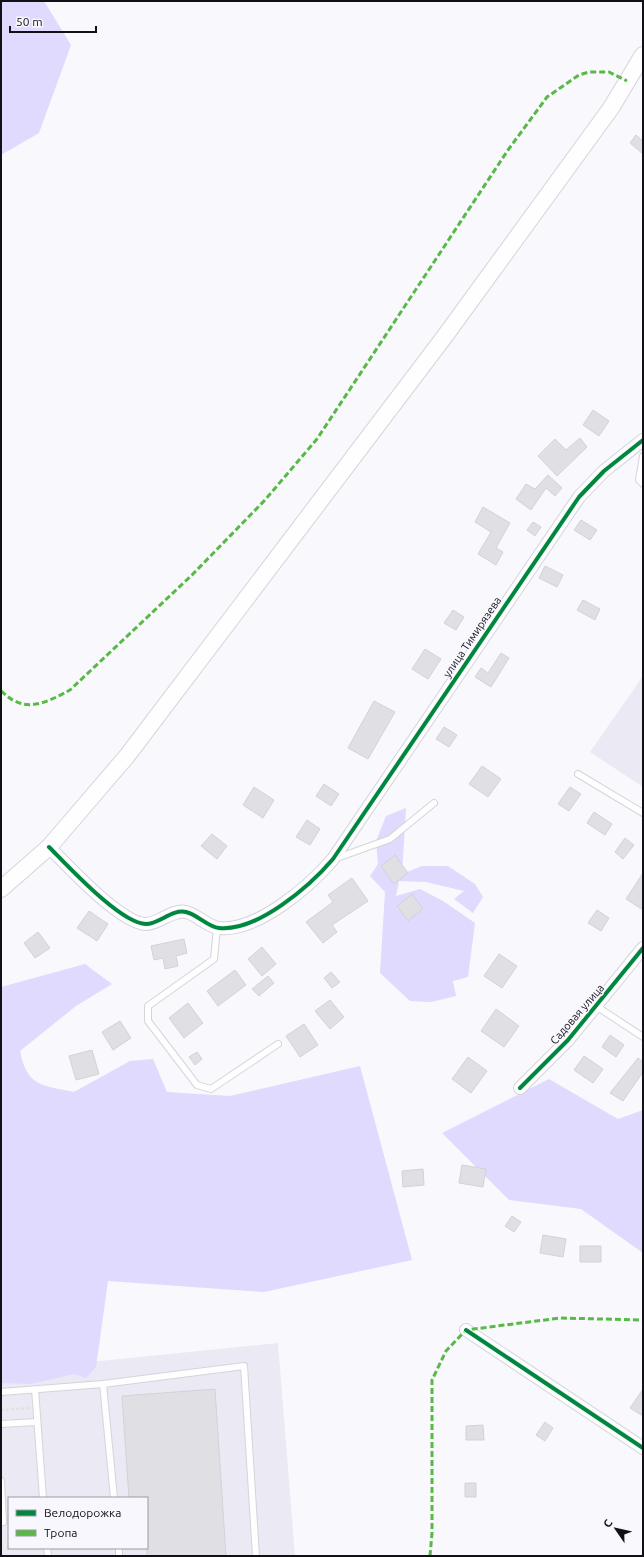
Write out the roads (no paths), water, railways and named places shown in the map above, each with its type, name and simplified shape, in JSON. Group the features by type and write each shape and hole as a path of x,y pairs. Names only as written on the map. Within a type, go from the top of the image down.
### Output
{"main road":[{"path":"1,889 49,847 127,756 444,336 611,108 643,55"}],"street":[{"name":"улица Тимирязева","path":"217,928 230,928 245,924 268,914 292,897 322,872 333,859 579,497 604,471 643,440"},
{"path":"49,847 109,905 135,922 146,924 170,915 185,912 217,928"},
{"name":"Садовая улица","path":"520,1088 568,1040 643,948"},
{"path":"466,1330 643,1448"}],"lane":[{"path":"643,456 639,480 643,484"},
{"path":"578,774 643,813"},
{"path":"333,859 390,839 434,803"},
{"path":"217,928 214,959 148,1006 148,1021 197,1085 211,1089 278,1044"},
{"path":"596,1006 643,1038"},
{"path":"1,1392 35,1388 103,1384 244,1366 256,1556"},
{"path":"103,1384 114,1497"},
{"path":"35,1388 36,1422 43,1497"},
{"path":"1,1424 36,1422"},
{"path":"1,1481 4,1522"}]}
